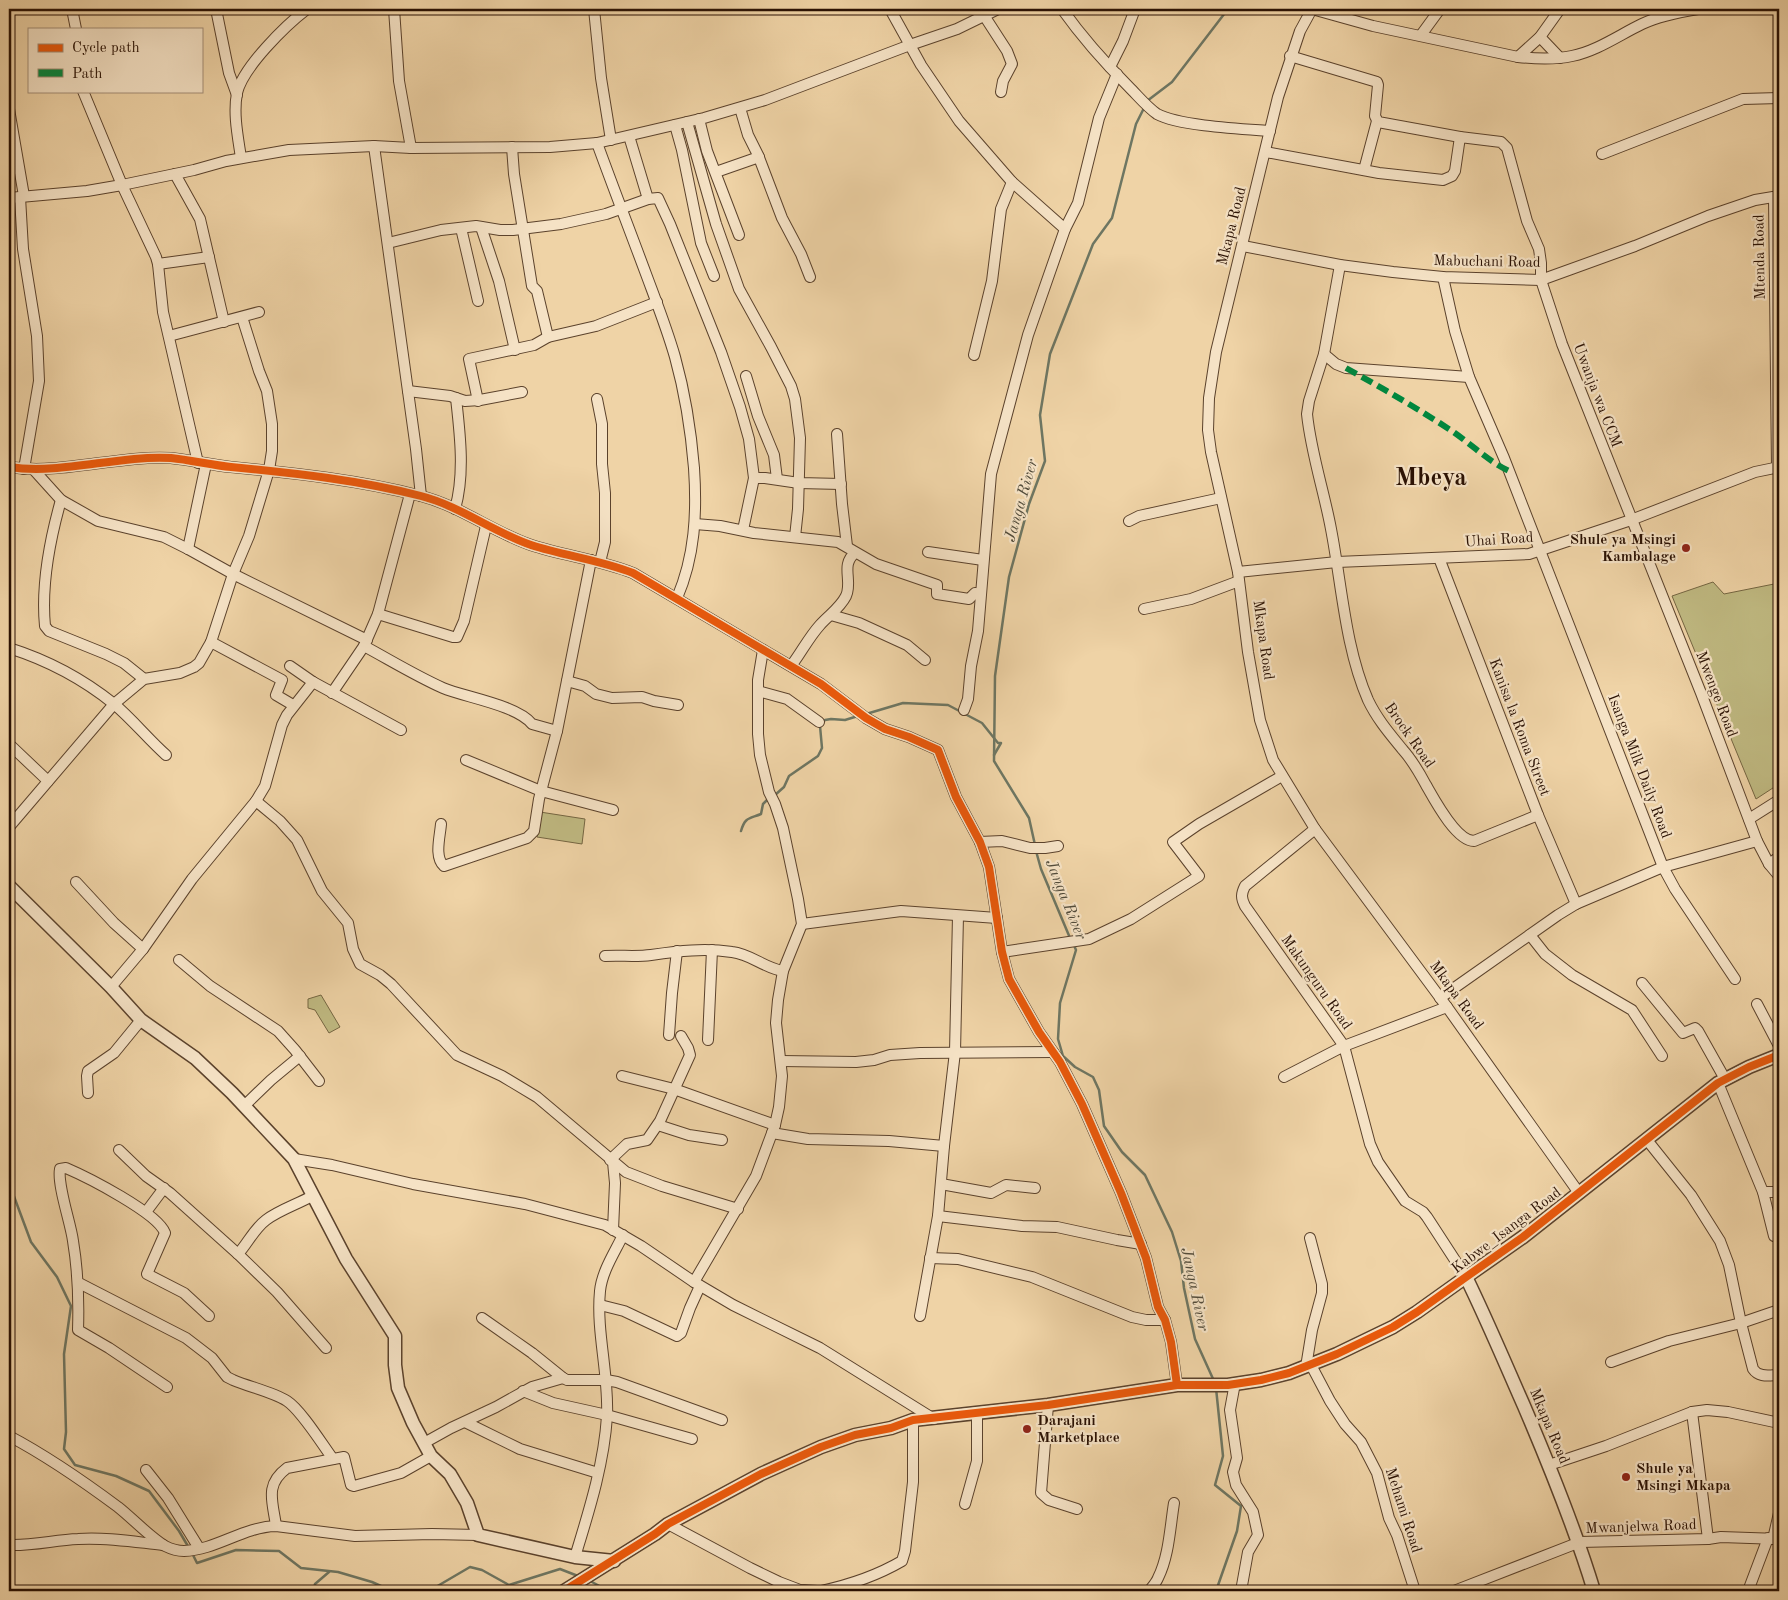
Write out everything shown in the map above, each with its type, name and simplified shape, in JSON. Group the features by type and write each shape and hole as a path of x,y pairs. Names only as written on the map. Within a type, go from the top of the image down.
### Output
{"street":[{"path":"72,9 76,28"},
{"path":"216,9 229,73 237,94"},
{"path":"241,158 236,115 239,84 254,63 278,36 308,9"},
{"path":"394,9 399,81 411,148"},
{"path":"594,9 601,78 611,140"},
{"path":"890,9 921,65 959,121 1012,182 1065,229"},
{"path":"9,198 88,191 175,174 241,158 289,150 374,146 411,148 550,147 597,143 688,122 765,100 957,29 998,9"},
{"path":"1062,9 1113,71 1157,114 1184,122 1270,132"},
{"path":"964,710 970,691 971,666 978,631 991,474 1028,336 1065,229 1078,202 1099,118 1135,9"},
{"path":"1312,9 1373,26 1518,57 1560,58 1588,51 1653,20 1698,9"},
{"name":"Mkapa Road","path":"1312,9 1300,31 1290,56 1278,97 1216,352 1209,398 1208,430 1238,576 1248,652 1260,720 1269,750 1282,776 1316,829 1447,1007 1579,1193"},
{"path":"1420,35 1440,9"},
{"path":"1518,57 1540,37 1560,9"},
{"path":"985,17 1007,51 1012,64 1003,80 1001,92"},
{"path":"1540,37 1560,58"},
{"path":"1290,56 1377,82 1375,116 1377,121 1364,170"},
{"path":"83,92 122,185 158,264 162,302 169,336 202,463 188,549"},
{"path":"1602,154 1743,99 1779,98"},
{"path":"740,108 748,135 782,218 801,254 810,277"},
{"path":"9,109 22,197 23,249 37,336 39,381 29,469"},
{"path":"698,119 707,151 739,235"},
{"name":"Uwanja wa CCM","path":"1377,121 1460,137 1501,142 1506,148 1527,221 1539,249 1541,263 1540,280 1573,371 1632,520"},
{"path":"688,122 721,240 738,288 771,347 793,392 800,428 799,483 795,537"},
{"path":"675,125 701,243 714,276"},
{"path":"629,136 648,199"},
{"path":"1266,152 1364,170 1433,180 1449,179 1455,171 1460,137"},
{"path":"597,143 657,302 675,356 687,408 696,488 695,524 692,555 677,598"},
{"path":"332,693 365,643 378,614 415,495 408,391 374,146"},
{"path":"512,147 514,174 532,286 537,291 548,337"},
{"path":"716,172 759,158"},
{"path":"175,174 200,219 224,322"},
{"path":"974,355 992,281 1001,209 1012,182"},
{"path":"388,243 425,233 462,228 481,227 500,230 576,221 622,209 655,197 659,200 721,352 744,419 753,458 754,478 743,530"},
{"name":"Mabuchani Road","path":"1242,246 1340,266 1443,277 1540,280 1635,246 1708,216 1755,200 1776,197"},
{"name":"Mtenda Road","path":"1776,197 1778,467"},
{"path":"481,227 498,281 515,350"},
{"path":"462,228 478,301"},
{"path":"158,264 209,257"},
{"name":"Brock Road","path":"1340,266 1324,354 1309,401 1307,414 1337,562 1351,649 1358,676 1369,702 1385,728 1415,766 1440,808 1462,837 1471,841 1538,815"},
{"name":"Isanga Milk Daily Road","path":"1443,277 1455,331 1469,378 1504,458 1664,867 1675,889 1735,979"},
{"path":"478,401 469,359 534,345 548,337 596,326 657,302"},
{"path":"169,336 260,312"},
{"path":"9,826 114,704 144,679 180,673 194,667 199,663 210,642 248,536 269,470 272,451 268,399 242,317"},
{"path":"1324,354 1336,364 1346,368 1469,378"},
{"path":"746,376 760,421 774,455 777,480"},
{"path":"408,391 425,392 465,401 478,401 522,392"},
{"path":"455,509 460,482 459,425 456,398"},
{"path":"441,824 438,857 440,863 446,866 527,838 534,831 541,791 557,731 596,561 605,542 606,493 602,464 602,424 597,399"},
{"path":"791,666 820,626 839,606 848,590 848,562 851,550 841,484 837,434"},
{"path":"9,467 29,469 145,458 170,458 371,485 415,495 455,509 486,526 533,545 596,561 633,573 830,690 864,716 892,732 903,734 938,750 956,797 980,842 989,868 1005,968 1013,988 1053,1052 1082,1104 1141,1244 1153,1281 1158,1307 1165,1320 1174,1356 1177,1385"},
{"name":"Uhai Road","path":"1144,609 1191,599 1238,576 1337,562 1529,554 1632,520 1755,472 1778,467"},
{"path":"29,469 61,500 98,521 164,537 365,643 440,686 492,703 529,720 532,724 557,731"},
{"path":"754,478 799,483 841,484"},
{"path":"1129,520 1139,516 1221,498"},
{"path":"61,500 50,549 46,584 45,626 56,635 124,663 144,679"},
{"name":"Mwenge Road","path":"1632,520 1757,841 1769,864 1779,876"},
{"path":"695,524 838,542 876,564 936,585 937,594 969,599 975,593 980,594"},
{"path":"378,614 457,637 464,621 486,526"},
{"path":"928,552 983,560"},
{"name":"Kanisa la Roma Street","path":"1440,558 1538,815 1576,904"},
{"path":"832,614 858,623 907,645 925,660"},
{"path":"210,642 282,680 276,695 293,705"},
{"path":"9,648 56,666 114,704 166,755"},
{"path":"600,1305 624,1311 677,1336 681,1333 697,1284 762,1165 774,1129 782,1090 781,1061 776,1023 778,1000 783,971 802,924 783,828 769,792 760,755 758,691 763,650"},
{"path":"290,666 332,693 401,730"},
{"path":"567,681 584,686 596,694 612,698 642,697 678,705"},
{"path":"111,987 180,895 256,801 265,786 282,726 293,705 313,682"},
{"path":"758,691 787,699 819,722"},
{"path":"9,744 48,781"},
{"path":"466,760 541,791 613,810"},
{"path":"1002,952 1089,939 1131,919 1198,876 1173,842 1199,824 1282,776"},
{"path":"1749,819 1779,800"},
{"path":"256,801 280,821 297,840 322,891 348,923 353,949 360,964 380,975 391,984 457,1055 502,1076 537,1098 626,1172 642,1179 738,1209"},
{"name":"Makunguru Road","path":"1316,829 1245,886 1241,893 1242,900 1344,1046 1373,1153 1405,1201 1423,1212 1427,1217 1466,1278"},
{"path":"980,842 1002,841 1030,848 1058,846"},
{"path":"1440,998 1576,904 1664,867 1757,841"},
{"path":"1769,864 1779,857"},
{"path":"76,882 114,923 142,948"},
{"path":"9,886 111,987 141,1020 195,1058 294,1159 346,1259 395,1336 395,1365 398,1388 413,1423 431,1456 450,1474 467,1503 478,1535"},
{"path":"802,924 901,911 998,918"},
{"path":"920,1316 938,1216 955,1052 958,916"},
{"path":"1530,935 1545,954 1572,975 1632,1010 1662,1056"},
{"path":"605,956 650,955 678,951 712,950 745,954 770,967 783,971"},
{"path":"708,1040 712,950"},
{"path":"669,1035 678,951"},
{"path":"179,960 210,986 278,1031 319,1081"},
{"path":"1642,983 1683,1033 1695,1028 1698,1031 1722,1081 1763,1192 1774,1236"},
{"path":"1757,1004 1779,1046"},
{"path":"1284,1078 1344,1046 1447,1007"},
{"path":"88,1093 88,1072 114,1053 141,1020"},
{"path":"611,1161 627,1144 647,1140 658,1125 690,1055 680,1036"},
{"path":"781,1061 856,1062 898,1054 1053,1052"},
{"name":"Kabwe_Isanga Road","path":"564,1591 614,1561 668,1524 761,1474 821,1447 855,1435 891,1428 913,1420 1048,1405 1177,1385 1231,1384 1261,1380 1309,1366 1338,1354 1394,1327 1466,1278 1579,1193 1722,1081 1779,1055"},
{"path":"244,1106 300,1056"},
{"path":"622,1076 674,1089 774,1129 808,1139 889,1141 944,1146"},
{"path":"658,1125 689,1135 722,1140"},
{"path":"1647,1140 1691,1195 1720,1241 1729,1265 1753,1369 1761,1376 1779,1375"},
{"path":"118,1150 238,1254 277,1292 326,1348"},
{"path":"294,1159 332,1165 413,1184 525,1204 587,1220 618,1232 697,1284 734,1305 820,1348 934,1419"},
{"path":"575,1556 598,1473 607,1415 600,1290 618,1232 615,1183 611,1161"},
{"path":"167,1387 109,1348 78,1330 78,1283 73,1239 61,1183 60,1169 66,1168 89,1178 146,1212 161,1226 166,1233 147,1274 184,1294 209,1316"},
{"path":"941,1184 991,1193 1006,1186 1035,1188"},
{"path":"146,1212 164,1188"},
{"path":"1763,1192 1779,1192"},
{"path":"238,1254 250,1240 253,1233 266,1220 312,1196"},
{"path":"938,1216 1022,1226 1057,1227 1141,1244"},
{"path":"1309,1366 1312,1330 1322,1293 1322,1284 1310,1238"},
{"path":"930,1258 958,1259 1032,1277 1122,1313 1146,1320 1165,1320"},
{"name":"Mkapa Road","path":"1466,1278 1490,1327 1550,1465 1580,1542 1594,1591"},
{"path":"78,1283 186,1338 212,1358 227,1377 289,1402 302,1415 332,1459"},
{"path":"1611,1362 1669,1341 1741,1323 1779,1310"},
{"path":"482,1318 532,1353 563,1378 574,1381 606,1380 631,1386 722,1420"},
{"name":"Mehami Road","path":"1309,1366 1338,1415 1361,1442 1377,1473 1389,1518 1415,1591"},
{"path":"424,1443 503,1404 523,1391 563,1378"},
{"path":"1231,1384 1230,1410 1237,1458 1233,1472 1236,1485 1253,1512 1258,1535 1248,1552 1242,1591"},
{"path":"523,1391 553,1403 607,1415 692,1439"},
{"path":"1048,1405 1041,1493 1049,1500 1076,1509"},
{"path":"1692,1412 1708,1539"},
{"path":"1550,1465 1606,1446 1692,1412 1722,1412 1779,1422"},
{"path":"965,1504 977,1460 977,1414"},
{"path":"822,1591 837,1588 902,1561 905,1551 913,1482 913,1420"},
{"path":"465,1422 520,1449 598,1473"},
{"path":"9,1436 44,1456 116,1506 164,1545 175,1550 184,1551 198,1548 263,1526 276,1526 355,1536 478,1535 575,1556 614,1561"},
{"path":"276,1526 272,1492 273,1483 279,1474 287,1468 344,1457 351,1485 354,1486 401,1473 431,1456"},
{"path":"146,1470 171,1503 198,1548"},
{"path":"1149,1591 1158,1579 1168,1546 1174,1503"},
{"path":"1748,1591 1774,1538 1779,1513"},
{"path":"668,1524 779,1582 800,1590 817,1591"},
{"name":"Mwanjelwa Road","path":"1454,1591 1580,1542 1708,1539 1721,1536 1774,1538"},
{"path":"9,1545 87,1538 164,1545"}],"shaded area":[{"path":"1713,582 1724,594 1779,583 1779,784 1756,799 1672,596"},
{"path":"540,812 585,819 582,844 537,837"},
{"path":"321,995 340,1027 329,1033 315,1010 308,1008 308,999"}],"waterway":[{"name":"Janga River","path":"1147,101 1172,82 1228,9"},
{"name":"Janga River","path":"1035,845 1029,818 994,761 995,676 1009,577 1029,504 1045,461 1040,415 1050,354 1093,244 1112,218 1136,124 1145,106"},
{"path":"866,714 903,703 948,705 982,723 998,743 1001,743 994,755"},
{"path":"775,795 784,787 789,776 818,756 822,748 820,726 825,720 845,720 858,716"},
{"path":"741,831 746,821 761,814 763,804 768,799"},
{"name":"Janga River","path":"1036,851 1041,869 1070,938"},
{"name":"Janga River","path":"1073,943 1076,950 1060,1003 1058,1039 1063,1056 1075,1067 1093,1077 1099,1090 1104,1126 1122,1152 1145,1175 1172,1232 1181,1261 1184,1288 1195,1339 1214,1381"},
{"path":"9,1183 31,1242 57,1277 71,1306 64,1354 66,1432 64,1449 75,1465 116,1476 149,1491 179,1531 189,1548"},
{"name":"Janga River","path":"1216,1388 1223,1456 1215,1485 1241,1506 1237,1531 1216,1591"},
{"path":"192,1553 197,1563 236,1550 279,1551 301,1568 338,1572 372,1582 392,1591"},
{"path":"429,1591 470,1567 482,1570 509,1585 560,1569 578,1576"},
{"path":"313,1591 315,1584 329,1572"},
{"path":"590,1581 609,1591"}],"marked path":[{"path":"1346,368 1439,423 1509,471"}],"cycle path":[{"path":"9,467 49,469 130,459 171,458 350,481 398,490 435,500 517,540 633,573 821,684 866,718 885,729 938,750 956,797 980,842 989,867 1002,952 1009,979 1039,1032 1060,1062 1082,1104 1121,1193 1146,1258 1158,1307 1165,1320 1171,1342 1177,1385"},
{"path":"564,1591 668,1524 761,1474 821,1447 855,1435 891,1428 913,1420 1048,1405 1177,1385 1228,1385 1261,1380 1289,1373 1337,1354 1393,1327 1417,1312 1523,1237 1718,1083 1749,1067 1779,1055"}],"place":[{"name":"Shule ya Msingi Kambalage","path":"1686,548"},
{"name":"Darajani Marketplace","path":"1027,1429"},
{"name":"Shule ya Msingi Mkapa","path":"1626,1477"}],"district":[{"name":"Mbeya","path":"1431,476"}]}
